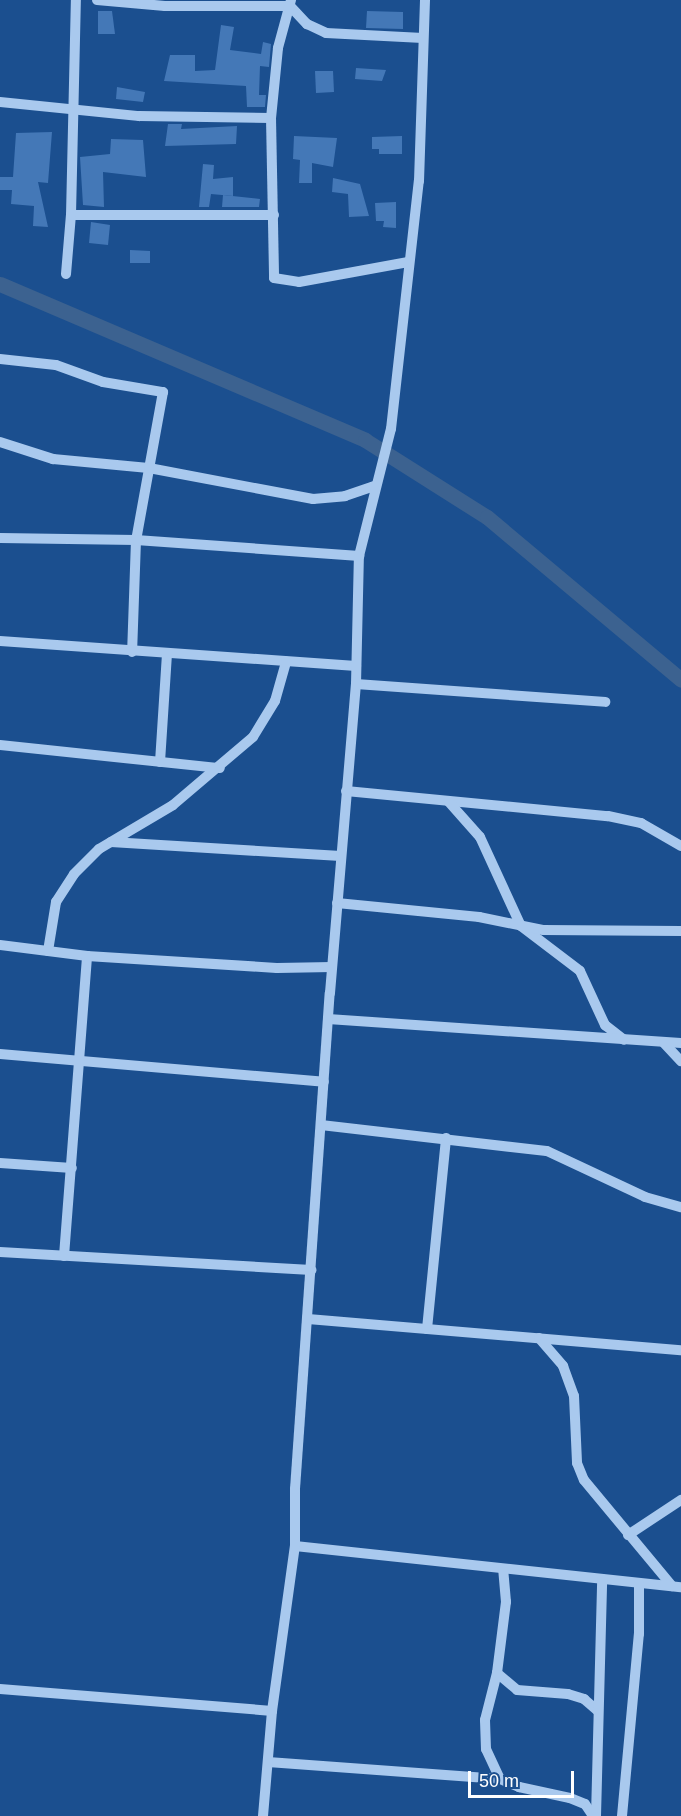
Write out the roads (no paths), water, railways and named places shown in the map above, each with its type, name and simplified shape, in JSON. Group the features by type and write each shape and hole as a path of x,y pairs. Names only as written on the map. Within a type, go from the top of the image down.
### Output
{"street":[{"path":"66,273 71,216 76,0"},
{"path":"97,0 165,6 290,3"},
{"path":"263,1816 272,1711 295,1546 328,1019 356,684 359,556 374,486 391,429 408,262 419,181 424,0"},
{"path":"290,3 307,24 326,33 423,38"},
{"path":"290,3 278,48 271,118 274,278 299,282 408,262"},
{"path":"0,102 139,116 271,118"},
{"path":"71,216 274,216"},
{"path":"0,359 56,365 103,382 163,392 136,540 132,652"},
{"path":"0,442 53,459 150,468 313,499 345,496 374,486"},
{"path":"0,538 136,540 359,556"},
{"path":"0,641 356,666"},
{"path":"160,762 167,654"},
{"path":"48,951 56,902 74,874 111,842 173,805 220,768 253,737 275,701 286,662"},
{"path":"356,684 605,702"},
{"path":"0,745 220,768"},
{"path":"346,791 609,816 641,824 681,846"},
{"path":"448,801 480,837 521,926 580,971 596,1011 605,1025 624,1040"},
{"path":"111,842 341,856"},
{"path":"337,903 479,917 521,926 570,932 681,931"},
{"path":"0,945 87,956 277,969 332,967"},
{"path":"64,1256 81,1060 87,956"},
{"path":"328,1019 681,1043"},
{"path":"664,1043 681,1061"},
{"path":"0,1054 324,1082"},
{"path":"321,1125 547,1151 645,1197 681,1207"},
{"path":"427,1329 446,1138"},
{"path":"0,1163 72,1168"},
{"path":"0,1252 311,1270"},
{"path":"308,1319 681,1350"},
{"path":"539,1338 562,1366 574,1396 577,1463 584,1480 628,1535 676,1586"},
{"path":"628,1535 681,1500"},
{"path":"295,1546 676,1586"},
{"path":"500,1779 486,1749 485,1720 497,1673 506,1602 503,1569"},
{"path":"595,1816 602,1579"},
{"path":"622,1816 639,1634 639,1583"},
{"path":"497,1673 517,1690 568,1694 584,1699 598,1710"},
{"path":"0,1689 272,1711"},
{"path":"268,1762 500,1779 519,1788 570,1798 585,1804 595,1816"}],"waterway":[{"path":"0,284 365,440 487,517 681,680"}]}
